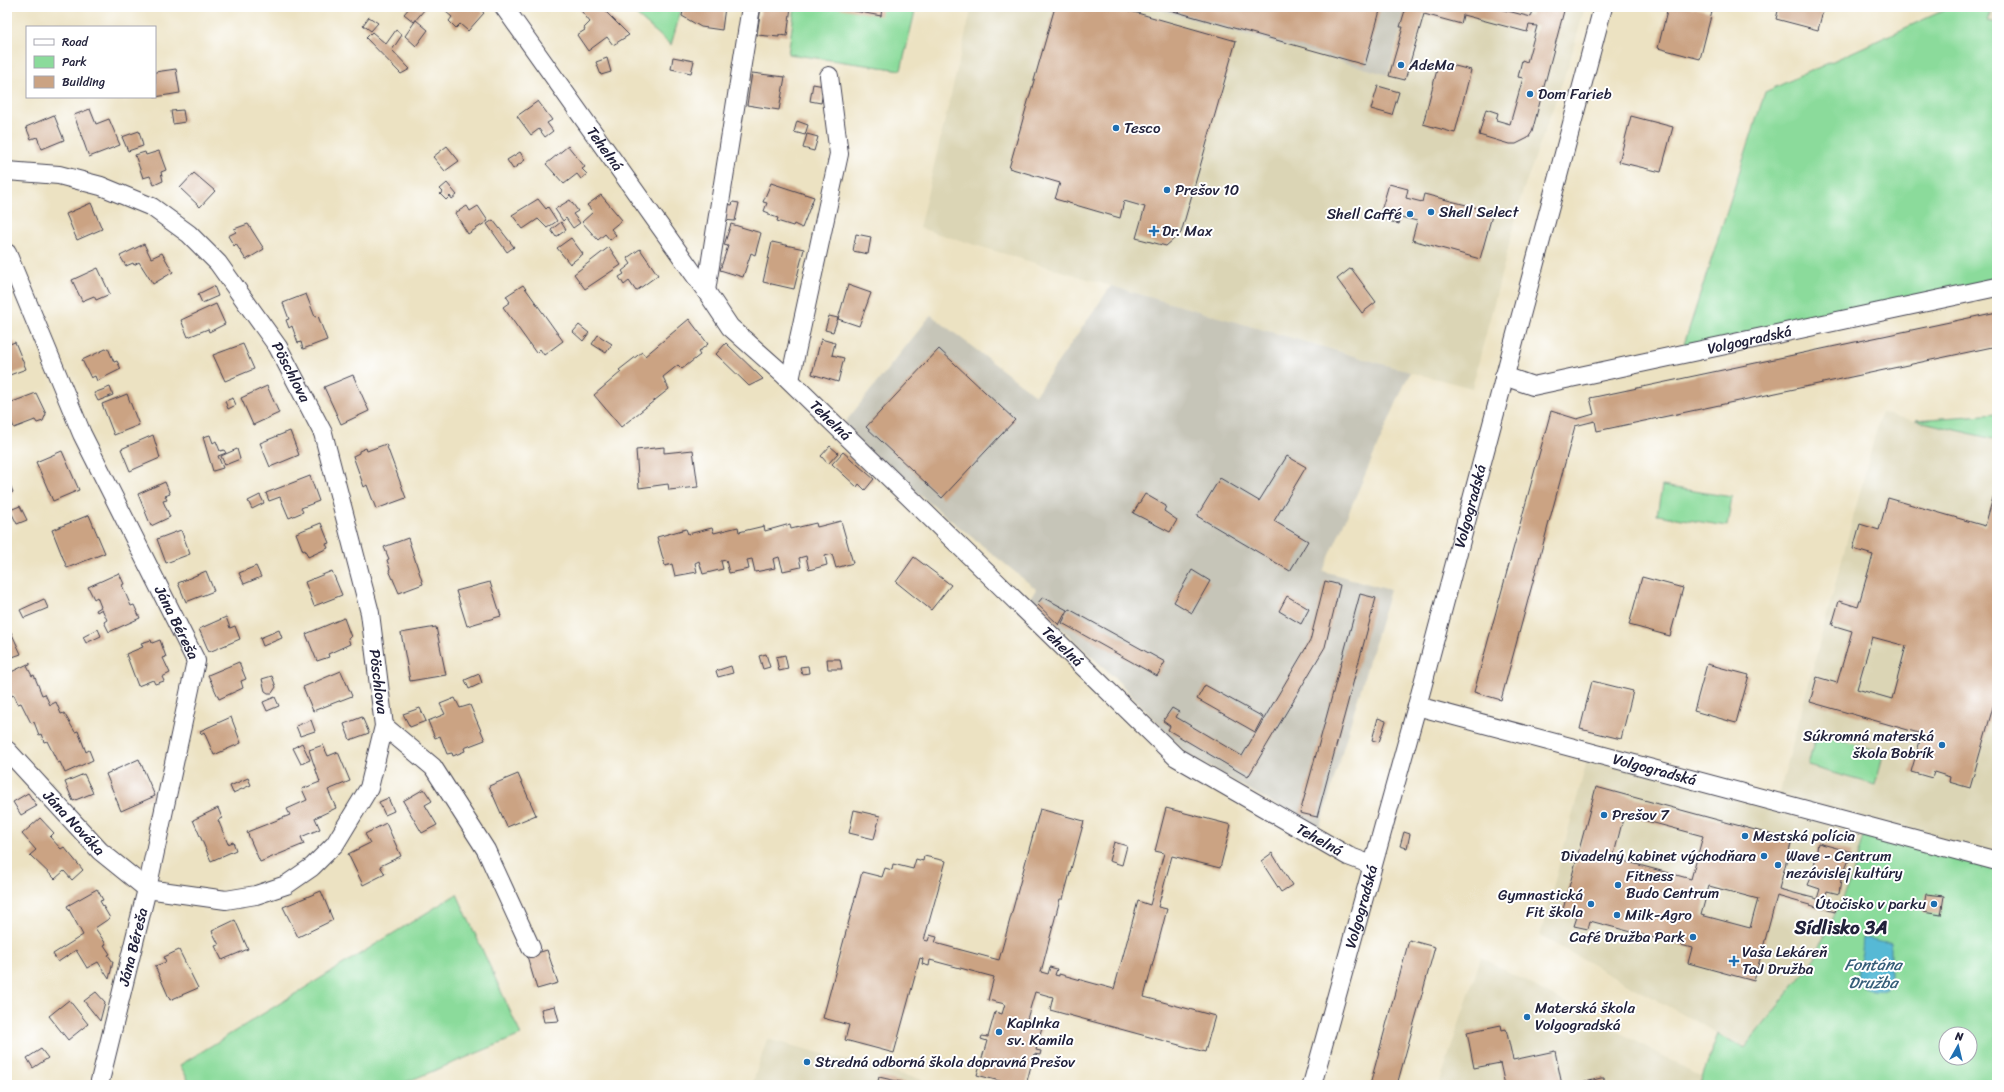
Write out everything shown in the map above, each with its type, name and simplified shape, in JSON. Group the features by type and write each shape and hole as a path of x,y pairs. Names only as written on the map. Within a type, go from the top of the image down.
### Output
{"street":[{"name":"Tehelná","path":"504,7 706,291 730,328 790,380 1176,757 1348,856 1372,865"},
{"path":"706,291 751,7"},
{"name":"Volgogradská","path":"1312,1085 1417,706 1603,7"},
{"path":"790,380 839,154 829,76"},
{"name":"Pöschlova","path":"7,170 59,174 101,186 152,208 189,234 218,262 278,347 323,433 370,613 384,726 369,788 335,844 312,867 286,885 256,895 226,900 147,889"},
{"name":"Jána Béreša","path":"7,254 82,434 196,661 147,889 99,1085"},
{"name":"Volgogradská","path":"1504,376 1534,386 1997,287"},
{"name":"Volgogradská","path":"1417,706 1997,861"},
{"name":"Pöschlova","path":"384,726 432,767 486,850 531,948"},
{"name":"Jána Nováka","path":"7,750 100,852 147,889"}],"shaded area":[{"path":"972,7 1149,7 1388,75 1407,7 1585,7 1570,61 1523,191 1472,388 1410,372 1111,286 919,228"},
{"path":"1149,7 1407,7 1388,75"},
{"path":"1992,7 1997,7 1997,23 1987,21"},
{"path":"1111,286 1410,372 1323,571 1390,590 1319,830 1187,754 1119,682 1030,599 1036,589 839,430 931,315 1035,395"},
{"path":"1881,413 1997,440 1997,863 1866,830 1852,877 1812,964 1744,1048 1540,936 1588,757 1776,806"},
{"name":"Materská škola Volgogradská","path":"1481,957 1702,1077 1699,1085 1439,1085"},
{"name":"Stredná odborná škola dopravná Prešov","path":"767,1039 942,1085 752,1085"}],"green space":[{"path":"627,7 682,7 671,45"},
{"path":"795,7 916,7 901,70 788,54"},
{"path":"1951,7 1992,7 1987,21 1997,23 1997,291 1680,357 1765,92"},
{"path":"1997,414 1997,440 1915,420"},
{"path":"1662,486 1732,497 1727,526 1657,515"},
{"path":"1816,734 1884,752 1875,785 1808,766"},
{"path":"1866,829 1997,863 1997,1085 1699,1085 1718,1034 1744,1048 1812,964 1852,877"},
{"path":"457,894 521,1035 399,1085 191,1085 180,1065"}],"water":[{"name":"Fontána Družba","path":"1863,938 1891,942 1891,976 1886,989 1884,990 1868,990 1860,984 1858,980 1857,975 1862,952"}],"building":[{"path":"410,7 425,9 414,22 404,14"},
{"path":"451,7 477,7 484,13 468,31 460,24 456,28 449,21 452,17 446,12"},
{"path":"578,7 601,7 629,35 613,45 607,37 588,51 577,35 585,30 584,28 590,22"},
{"path":"684,7 725,7 722,30 701,27 682,16"},
{"path":"761,7 791,7 787,36 779,35 779,37 757,35"},
{"path":"834,7 882,7 881,16"},
{"name":"Tesco","path":"1055,7 1116,7 1236,41 1181,233 1166,246 1136,238 1145,207 1124,201 1120,218 1055,199 1060,183 1009,168"},
{"path":"1159,7 1381,7 1365,65"},
{"path":"1406,7 1420,10 1421,7 1492,7 1531,17 1534,7 1565,7 1532,132 1528,138 1516,144 1509,144 1479,135 1486,109 1498,113 1496,120 1510,124 1523,78 1518,77 1522,60 1527,62 1537,26 1529,25 1527,32 1463,15 1461,24 1424,14 1405,80 1389,76 1403,27 1400,27"},
{"path":"1668,7 1691,7 1712,12 1700,59 1658,48"},
{"path":"1779,7 1824,7 1818,30 1776,19"},
{"path":"369,17 378,23 371,31 363,25"},
{"path":"416,20 428,30 416,46 405,36"},
{"path":"396,30 402,35 392,50 410,69 401,74 366,38 372,32 386,44"},
{"path":"673,57 694,61 691,73 671,69"},
{"path":"607,58 611,72 601,75 596,62"},
{"path":"1439,62 1471,70 1455,133 1423,124"},
{"path":"176,69 180,93 156,97 156,72"},
{"path":"752,73 785,77 779,110 747,105"},
{"path":"813,84 824,86 821,103 810,101"},
{"path":"1378,86 1399,92 1392,115 1371,109"},
{"path":"538,101 552,120 547,123 553,131 545,137 539,129 531,135 517,116"},
{"path":"90,109 96,124 109,119 120,145 89,157 74,115"},
{"path":"183,110 185,122 173,124 171,111"},
{"path":"54,115 64,140 42,149 37,137 31,139 26,127"},
{"path":"1631,116 1673,127 1661,172 1619,162"},
{"path":"797,121 808,125 805,135 794,132"},
{"path":"139,131 143,146 128,151 122,137"},
{"path":"807,134 818,137 814,151 803,148"},
{"path":"447,146 459,161 445,171 433,157"},
{"path":"568,146 585,167 582,169 587,174 581,179 577,174 564,184 546,164"},
{"path":"159,151 166,170 161,172 163,181 154,185 150,176 143,178 135,155 145,152 146,155"},
{"path":"520,152 525,160 513,169 507,160"},
{"path":"194,173 215,191 200,207 180,188"},
{"path":"447,183 457,195 452,199 450,196 446,200 440,194 443,192 440,189"},
{"path":"771,183 814,197 802,228 794,224 793,226 777,221 778,218 769,215 769,213 764,211 767,203 763,202"},
{"path":"1389,184 1408,189 1406,198 1422,202 1424,194 1493,212 1480,259 1412,240 1417,221 1401,217 1399,224 1379,218"},
{"path":"601,195 622,220 611,229 616,235 610,240 605,234 598,240 582,222 593,212 587,205"},
{"path":"538,199 546,209 548,207 557,221 547,228 538,219 523,229 512,215"},
{"path":"570,200 578,211 573,214 580,223 573,228 566,218 563,221 555,209"},
{"path":"733,202 739,203 735,221 722,220 726,204 732,205"},
{"path":"91,203 102,229 77,240 66,214"},
{"path":"467,206 470,211 478,206 488,221 468,234 455,213"},
{"path":"493,220 514,247 507,252 487,224"},
{"path":"561,222 566,230 556,237 551,230"},
{"path":"248,224 264,249 246,260 236,244 234,246 228,236 236,232 234,229"},
{"path":"731,224 761,233 755,255 751,253 743,277 720,270 728,246 724,245"},
{"path":"856,234 871,237 868,254 853,251"},
{"path":"571,238 583,254 570,264 557,248"},
{"path":"772,242 804,249 794,289 763,282"},
{"path":"144,244 151,258 162,253 173,272 153,284 139,262 134,265 133,263 126,266 120,256"},
{"path":"609,247 621,265 585,289 574,274"},
{"path":"640,249 658,275 636,291 629,281 624,285 619,277 624,274 622,271 631,264 627,258"},
{"path":"98,268 110,294 96,300 94,296 82,301 72,280"},
{"path":"1351,268 1376,302 1362,313 1337,279"},
{"path":"523,285 563,341 544,355 540,349 536,353 503,307 510,302 506,296"},
{"path":"848,285 871,293 859,326 838,319"},
{"path":"214,286 218,296 202,303 198,294"},
{"path":"306,294 315,317 318,316 327,340 303,349 301,342 298,343 292,326 289,328 286,320 289,319 283,303"},
{"path":"216,304 225,324 209,332 208,329 188,337 181,320"},
{"path":"1997,312 1997,346 1597,431 1595,421 1575,426 1501,700 1474,692 1551,411 1577,419 1594,414 1590,398"},
{"path":"829,316 838,318 833,332 825,330"},
{"path":"689,319 708,344 698,352 700,355 682,369 678,365 663,377 669,389 621,427 594,395 621,372 619,370 642,352 645,356"},
{"path":"579,325 589,333 583,341 573,332"},
{"path":"598,335 612,344 606,353 592,344"},
{"path":"821,339 835,343 832,355 844,358 838,382 812,374"},
{"path":"15,342 26,369 7,376 7,345"},
{"path":"726,343 763,379 749,386 716,354"},
{"path":"243,344 254,369 225,381 213,355"},
{"path":"108,348 114,362 117,361 121,369 97,381 95,376 91,378 82,360"},
{"path":"939,349 1015,420 942,498 866,427"},
{"path":"353,375 369,411 341,424 324,387"},
{"path":"267,386 279,413 253,425 241,398"},
{"path":"110,387 113,395 98,401 94,393"},
{"path":"36,393 46,414 43,421 37,423 35,420 14,428 7,410 7,404"},
{"path":"127,394 139,425 114,435 102,404"},
{"path":"233,398 236,405 228,409 225,401"},
{"path":"290,431 299,455 270,467 260,443"},
{"path":"153,435 160,458 130,471 121,449"},
{"path":"210,435 213,443 216,441 220,451 224,450 226,453 218,456 223,468 213,471 203,437"},
{"path":"386,444 406,498 376,509 367,485 364,487 353,456 366,448 367,451"},
{"path":"830,446 838,453 828,464 821,456"},
{"path":"664,447 664,453 693,450 698,487 669,490 668,484 639,488 636,450"},
{"path":"237,449 240,459 225,465 221,456"},
{"path":"62,451 79,490 53,501 36,462"},
{"path":"843,452 874,479 865,490 859,484 857,487 832,464"},
{"path":"1287,456 1306,467 1274,521 1308,541 1290,571 1197,516 1220,478 1259,501"},
{"path":"310,476 319,501 301,508 303,512 289,518 280,497 269,501 266,493"},
{"path":"9,482 13,492 7,495 7,483"},
{"path":"165,482 170,494 165,496 167,500 163,501 170,517 151,526 138,494"},
{"path":"1997,484 1997,693 1970,788 1949,782 1950,777 1934,772 1932,778 1911,772 1922,734 1810,702 1817,677 1837,683 1852,631 1832,625 1839,601 1858,607 1873,555 1853,549 1860,524 1879,530 1888,498 1985,526","holes":["1872,637 1906,646 1892,699 1857,689"]},
{"path":"1145,494 1166,506 1164,511 1177,520 1170,532 1133,513"},
{"path":"260,495 264,503 252,509 248,501"},
{"path":"20,506 27,520 17,524 10,510"},
{"path":"89,515 105,553 67,568 52,530"},
{"path":"841,521 853,563 836,568 832,554 825,556 827,565 809,570 806,556 799,558 801,567 783,571 779,557 773,559 775,568 755,572 752,559 747,560 749,569 729,573 726,560 721,561 723,569 703,574 699,561 695,563 697,572 675,576 672,564 665,566 657,537 686,529 688,534 712,528 714,533 738,527 739,532 764,526 765,531 790,524 791,529 816,523 817,527"},
{"path":"321,523 329,543 326,544 328,548 308,557 305,550 303,551 296,533"},
{"path":"181,530 190,554 166,563 157,539"},
{"path":"408,538 423,584 399,593 389,570 387,560 389,559 384,547"},
{"path":"914,557 951,585 931,610 896,582"},
{"path":"256,566 261,577 244,584 239,573"},
{"path":"1192,570 1210,581 1192,613 1174,602"},
{"path":"206,571 214,591 186,602 178,583"},
{"path":"332,571 342,595 314,606 305,582"},
{"path":"119,573 124,584 122,585 131,606 134,605 140,618 109,632 104,622 107,620 102,609 97,612 96,610 101,607 97,597 94,599 88,587"},
{"path":"1642,577 1683,588 1670,636 1629,625"},
{"path":"1325,581 1340,585 1325,647 1248,777 1168,730 1170,726 1163,721 1172,708 1179,712 1176,717 1242,756 1310,641"},
{"path":"490,582 501,616 467,626 456,591"},
{"path":"1360,594 1376,598 1317,817 1300,813"},
{"path":"1287,596 1309,609 1301,624 1279,611"},
{"path":"1043,597 1067,610 1059,625 1037,604"},
{"path":"44,599 48,608 24,618 20,610"},
{"path":"1069,609 1165,662 1157,676 1062,623"},
{"path":"226,617 230,628 235,626 240,639 209,652 199,629"},
{"path":"344,618 351,637 348,638 350,644 328,654 329,657 317,661 306,634"},
{"path":"436,627 446,675 410,681 401,633"},
{"path":"98,629 101,636 86,643 83,637"},
{"path":"279,630 282,638 263,646 260,638"},
{"path":"11,632 21,654 7,659 7,634"},
{"path":"151,640 152,643 160,640 166,657 163,658 170,673 162,677 164,681 155,684 153,680 138,686 126,654 143,647 141,643"},
{"path":"766,654 770,667 763,669 759,656"},
{"path":"785,655 788,669 779,671 776,657"},
{"path":"827,659 840,659 842,669 828,669"},
{"path":"239,662 246,679 241,681 243,688 219,699 208,675"},
{"path":"30,663 30,665 27,666 32,676 34,675 42,695 45,694 50,705 56,702 61,714 64,713 75,732 78,731 86,752 89,750 93,760 65,773 47,741 44,742 41,734 39,735 34,722 31,723 21,703 18,704 14,695 12,696 7,686 7,674"},
{"path":"1707,664 1749,675 1736,723 1694,711"},
{"path":"731,666 733,673 718,677 716,671"},
{"path":"808,666 809,673 802,674 800,667"},
{"path":"341,671 352,696 313,711 303,687"},
{"path":"479,674 482,683 469,689 465,680"},
{"path":"272,676 276,687 272,693 268,693 265,691 262,679"},
{"path":"1592,681 1633,691 1621,739 1580,729"},
{"path":"1205,685 1263,717 1255,732 1197,699"},
{"path":"275,697 279,706 267,711 263,702"},
{"path":"455,698 460,708 470,705 485,740 464,748 465,751 453,756 452,753 447,754 440,736 435,738 428,721 445,714 440,704"},
{"path":"420,708 426,721 410,727 403,714"},
{"path":"231,717 241,743 214,755 204,732 201,734 200,731"},
{"path":"362,717 369,733 350,740 344,724"},
{"path":"1378,718 1386,721 1379,742 1372,740"},
{"path":"311,720 315,731 300,736 296,726"},
{"path":"302,743 310,760 301,764 293,748"},
{"path":"323,745 328,756 338,752 350,781 328,790 336,808 315,818 320,829 301,837 304,844 260,862 247,832 290,815 287,809 307,800 302,789 320,782 309,750"},
{"path":"139,759 155,796 121,811 106,774"},
{"path":"84,774 93,793 73,801 65,782"},
{"path":"518,774 536,815 507,827 489,786"},
{"path":"248,778 251,785 233,793 230,786"},
{"path":"1596,787 1792,840 1779,889 1817,899 1820,889 1808,885 1813,873 1818,843 1852,852 1841,880 1839,894 1827,891 1824,902 1837,905 1835,912 1777,896 1754,981 1688,963 1692,948 1590,921 1588,929 1574,926 1577,917 1562,913","holes":["1624,815 1703,836 1691,879 1613,858","1709,886 1758,899 1750,928 1701,915"]},
{"path":"424,789 432,801 425,805 437,825 422,833 403,801"},
{"path":"28,793 37,806 21,815 13,802"},
{"path":"388,798 394,811 385,815 379,802"},
{"path":"218,808 222,818 218,820 228,844 233,842 236,850 211,861 193,820"},
{"path":"1166,808 1231,825 1220,868 1172,856 1158,907 1167,909 1144,997 1215,1016 1205,1052 1050,1010 1053,997 1035,992 1027,1019 1043,1023 1036,1050 1041,1051 1040,1055 1034,1054 1026,1085 1015,1085 977,1075 987,1041 981,1039 982,1036 988,1037 995,1012 1002,1014 1005,1004 988,1000 994,977 930,960 929,966 922,964 923,959 920,958 894,1053 845,1040 849,1025 823,1018 862,872 882,877 885,868 892,870 893,864 913,869 916,859 923,861 924,856 946,861 924,940 928,941 930,935 937,937 935,943 999,960 1040,809 1084,821 1063,899 1060,899 1041,972 1048,974 1050,967 1057,969 1055,975 1059,976 1059,974 1114,989 1138,901 1150,905 1164,853 1155,851"},
{"path":"854,810 880,816 874,839 849,833"},
{"path":"40,818 54,833 50,837 61,849 64,847 83,870 72,880 64,871 55,879 30,855 36,850 22,834"},
{"path":"386,823 401,856 380,866 385,874 363,885 348,854 370,843 365,834"},
{"path":"1404,832 1410,834 1407,848 1400,846"},
{"path":"1114,842 1127,846 1122,865 1109,861"},
{"path":"1272,853 1292,885 1281,892 1261,861"},
{"path":"97,889 103,900 100,901 110,918 95,928 106,944 104,945 113,962 109,979 98,962 87,968 76,950 58,962 53,954 83,935 67,906"},
{"path":"321,891 333,920 298,937 283,907"},
{"name":"Útočisko v parku","path":"1926,894 1944,896 1941,915 1923,912"},
{"path":"235,920 248,949 222,960 215,946 219,945 212,931"},
{"path":"1409,940 1435,947 1397,1085 1370,1085"},
{"path":"179,950 198,988 170,1000 155,966 166,962 164,957"},
{"path":"547,950 558,983 537,989 527,956"},
{"path":"96,992 105,1002 100,1021 84,1001"},
{"path":"69,1000 88,1024 68,1040 49,1016"},
{"path":"555,1006 559,1021 544,1022 541,1009"},
{"path":"1501,1025 1502,1030 1506,1029 1513,1060 1555,1051 1562,1085 1505,1085 1500,1063 1474,1068 1467,1032"},
{"path":"41,1049 48,1058 33,1068 27,1058"},
{"path":"879,1077 905,1083 905,1085 877,1085"},
{"path":"1604,1078 1605,1085 1574,1085"}],"place":[{"name":"AdeMa","path":"1401,65"},
{"name":"Dom Farieb","path":"1530,94"},
{"name":"Tesco","path":"1116,128"},
{"name":"Prešov 10","path":"1167,190"},
{"name":"Shell Select","path":"1431,212"},
{"name":"Shell Caffé","path":"1410,214"},
{"name":"Dr. Max","path":"1154,231"},
{"name":"Súkromná materská škola Bobrík","path":"1942,745"},
{"name":"Prešov 7","path":"1604,815"},
{"name":"Mestská polícia","path":"1745,836"},
{"name":"Divadelný kabinet východňara","path":"1764,856"},
{"name":"Wave - Centrum nezávislej kultúry","path":"1778,865"},
{"name":"Fitness Budo Centrum","path":"1618,885"},
{"name":"Gymnastická Fit škola","path":"1591,904"},
{"name":"Útočisko v parku","path":"1934,904"},
{"name":"Milk-Agro","path":"1617,915"},
{"name":"Café Družba Park","path":"1693,937"},
{"name":"Vaša Lekáreň TaJ Družba","path":"1734,961"},
{"name":"Materská škola Volgogradská","path":"1527,1017"},
{"name":"Kaplnka sv. Kamila","path":"999,1032"},
{"name":"Stredná odborná škola dopravná Prešov","path":"807,1062"}],"district":[{"name":"Sídlisko 3A","path":"1841,927"}]}
